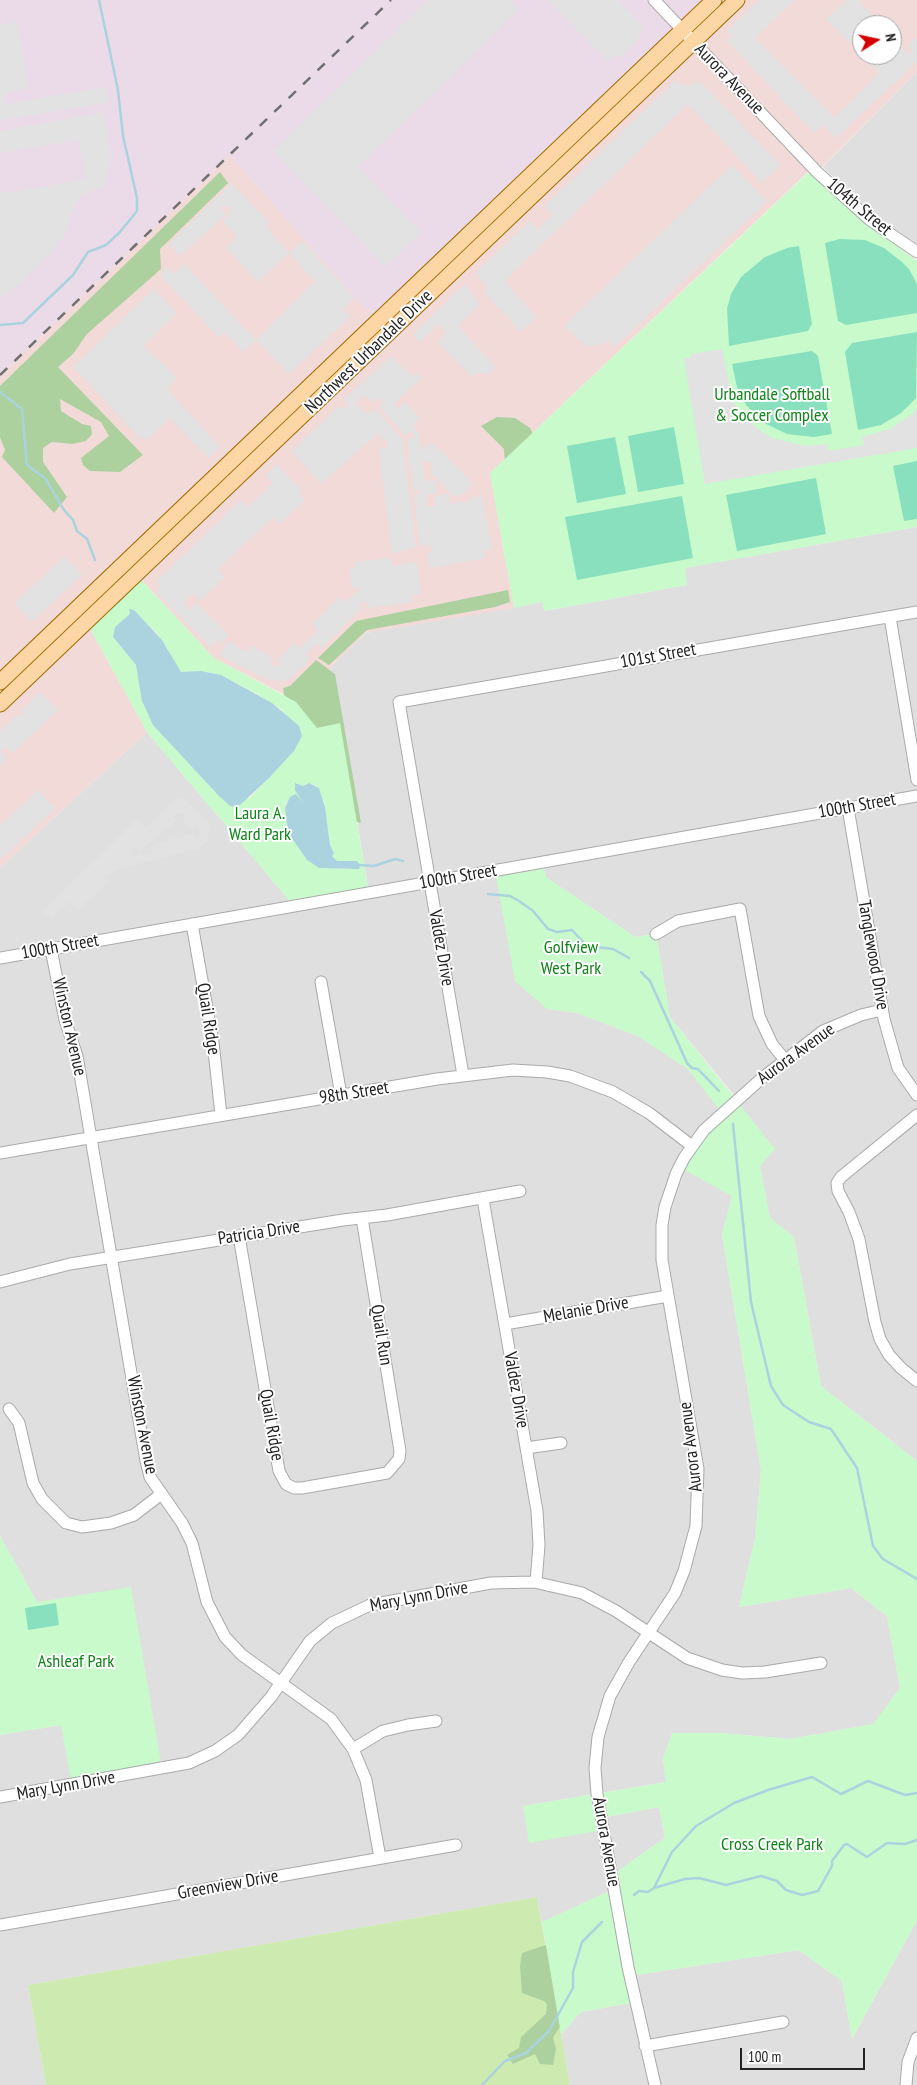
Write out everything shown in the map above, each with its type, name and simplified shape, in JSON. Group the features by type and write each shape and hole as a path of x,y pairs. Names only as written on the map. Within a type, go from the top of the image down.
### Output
{"main road":[{"name":"Northwest Urbandale Drive","path":"0,682 714,0"},
{"name":"Northwest Urbandale Drive","path":"0,704 737,0"}],"street":[{"name":"Aurora Avenue","path":"654,0 804,158"},
{"name":"104th Street","path":"804,158 870,220 917,252"},
{"name":"101st Street","path":"399,702 917,612"},
{"path":"890,617 917,780"},
{"name":"Valdez Drive","path":"399,702 463,1075"},
{"name":"100th Street","path":"0,958 917,796"},
{"name":"Tanglewood Drive","path":"848,808 882,1010 898,1068 917,1095"},
{"path":"656,934 678,921 740,909 759,1016 769,1039 785,1060"},
{"name":"Quail Ridge","path":"192,924 213,1042 221,1115"},
{"name":"Winston Avenue","path":"51,949 65,1020 77,1056 150,1477 160,1495 182,1523 192,1542 207,1602 225,1637 242,1655 331,1720 353,1750 366,1780 380,1858"},
{"path":"321,982 342,1095"},
{"name":"Aurora Avenue","path":"655,2085 645,2046 616,1898 596,1784 596,1752 610,1696 629,1662 675,1593 684,1571 696,1526 699,1489 694,1447 662,1260 663,1216 676,1174 692,1146 704,1130 823,1030 848,1019 882,1010"},
{"name":"98th Street","path":"0,1152 463,1075 513,1070 547,1072 592,1083 633,1103 692,1146"},
{"path":"917,1115 841,1177 837,1184 838,1191 849,1212 859,1239 874,1322 880,1339 895,1362 917,1381"},
{"name":"Patricia Drive","path":"0,1282 19,1275 112,1256 483,1199 520,1191"},
{"name":"Valdez Drive","path":"483,1199 538,1511 539,1546 536,1582"},
{"name":"Quail Run","path":"362,1218 400,1451"},
{"name":"Quail Ridge","path":"239,1236 281,1479 294,1488 387,1473 397,1463 400,1451"},
{"name":"Melanie Drive","path":"505,1324 668,1296"},
{"path":"9,1409 19,1423 33,1483 42,1499 66,1523 82,1527 111,1523 134,1515 160,1495"},
{"path":"526,1448 562,1443"},
{"name":"Mary Lynn Drive","path":"0,1797 189,1763 215,1751 238,1735 271,1697 310,1641 332,1623 357,1610 388,1601 491,1583 536,1582 582,1593 616,1611 688,1658 722,1670 742,1674 821,1663"},
{"path":"353,1750 383,1732 408,1725 436,1721"},
{"name":"Greenview Drive","path":"0,1925 456,1845"},
{"path":"645,2046 783,2022"},
{"path":"906,2085 908,2062 917,2038"}],"shaded area":[{"path":"0,0 714,0 378,320 230,155 0,375"},
{"path":"428,0 510,0 519,10 358,167 421,232 385,267 273,151"},
{"path":"548,0 618,0 644,27 638,34 641,37 620,58 616,54 608,61"},
{"path":"737,0 917,0 917,72 817,172 809,171 490,473 514,608 366,633 331,667 340,723 214,658 136,574"},
{"path":"760,0 795,0 755,38 835,118 879,73 871,65 902,65 902,48 909,55 913,51 908,46 917,37 917,62 836,138 823,125 814,133 727,41 731,37 726,31"},
{"path":"847,0 858,0 872,15 852,15 852,45 826,19"},
{"path":"17,22 29,88 4,93 6,104 106,87 109,102 2,120 0,123 0,25"},
{"path":"917,72 917,244 875,217 823,167"},
{"path":"676,80 682,85 693,85 700,81 780,165 762,183 688,104 504,281 537,317 521,332 484,292 487,287 475,273 530,221 538,229 553,215 545,206"},
{"path":"104,112 111,156 106,185 82,195 70,216 67,232 52,252 25,280 0,298 0,192 7,193 86,179 79,140 0,153 0,131"},
{"path":"230,155 378,320 0,682 0,375"},
{"path":"732,165 767,201 615,347 609,341 603,344 586,346 564,326"},
{"path":"232,183 269,223 266,227 289,253 258,282 226,247 237,237 223,221 232,211 229,207 223,206 221,208 226,214 180,256 169,243"},
{"path":"303,241 355,298 343,309 350,317 289,374 256,340 315,281 289,253"},
{"path":"184,264 256,340 243,352 224,332 219,337 160,275 168,267 174,274"},
{"path":"465,284 480,304 458,326 496,367 490,374 477,373 472,377 438,342 446,333 439,324 420,342 413,334"},
{"path":"154,289 177,313 144,346 177,378 167,389 220,447 208,458 170,418 147,440 144,436 141,439 73,367"},
{"path":"722,349 734,403 754,426 772,438 805,446 827,444 828,451 864,445 862,437 890,429 911,415 917,408 917,448 705,484 684,359 691,357 691,354"},
{"path":"391,356 412,377 417,373 422,378 394,403 399,409 406,402 420,418 413,424 419,435 421,451 431,441 473,483 464,494 454,497 430,471 434,467 429,461 423,462 425,481 436,480 437,493 426,495 427,507 436,506 435,496 449,494 450,504 470,501 470,498 482,496 492,549 484,551 485,558 430,568 427,553 432,553 431,545 420,545 414,495 421,493 420,490 414,492 407,439 414,438 414,436 411,432 406,436 379,406 384,403 380,398 374,403 365,395 356,403 367,415 375,409 402,439 416,547 392,554 379,449 387,447 387,442 378,433 321,484 292,451 339,406 343,409 348,404 343,400"},
{"path":"277,464 301,490 299,493 305,500 280,524 273,517 218,569 225,577 200,601 193,593 183,603 190,610 197,603 229,635 222,643 218,640 211,648 156,591 161,586 157,581 241,500 248,507 273,483 266,475"},
{"path":"917,527 917,1461 821,1386 794,1237 770,1219 760,1166 738,1100 670,1017 656,934 635,937 545,877 547,1009 577,1013 638,1036 688,1069 723,1113 732,1196 722,1234 761,1470 755,1539 739,1607 851,1588 887,1616 900,1688 874,1724 790,1739 719,1733 672,1733 663,1759 666,1782 523,1806 601,1818 659,1807 665,1838 612,1875 614,1889 542,1922 537,1897 28,1985 46,2085 0,2085 0,1735 61,1725 161,1769 37,1602 0,1536 0,868 147,732 294,906 369,892 331,667 366,633 543,602 545,611 687,585 684,568"},
{"path":"65,556 82,575 32,622 15,603"},
{"path":"391,558 393,566 417,562 421,594 412,595 413,602 368,608 367,601 359,603 362,608 322,648 317,643 305,655 310,659 291,678 282,681 269,680 220,656 228,641 247,652 251,645 273,658 270,664 273,666 281,665 277,660 295,643 300,648 318,631 312,624 340,597 345,602 360,590 359,587 352,588 349,568 355,568 354,562"},
{"path":"86,621 147,732 0,868 0,704"},
{"path":"41,692 58,710 13,753 6,747 1,752 7,758 0,765 0,731 19,713 23,717 25,715 21,710"},
{"path":"38,790 55,808 0,860 0,826"},
{"path":"182,797 208,822 210,829 206,842 200,848 118,869 104,876 109,882 78,910 70,902 51,919 43,911 138,818 146,827 177,798","holes":["177,813 186,814 182,820 193,829 197,825 200,831 198,838 196,839 194,833 151,845 152,852 133,857 131,851 136,847 140,851 177,820 174,815"]},
{"path":"917,1920 917,2085 570,2085 561,2034 581,2012 635,2002 630,1976 799,1950 842,1981 852,2039"}],"green space":[{"path":"220,172 228,183 160,249 161,269 87,334 73,354 58,367 143,455 120,472 90,471 83,465 81,458 109,436 101,422 60,399 61,411 82,424 91,426 92,434 86,441 72,444 52,442 43,448 43,462 67,497 54,513 2,457 5,450 0,437 0,386"},
{"name":"Urbandale Softball & Soccer Complex","path":"809,172 867,225 917,261 917,527 685,568 687,585 544,611 542,602 514,608 490,473"},
{"path":"840,239 865,240 884,248 902,262 909,269 917,284 917,313 846,325 838,321 825,243"},
{"path":"799,246 812,324 808,331 729,346 727,309 731,294 741,277 765,257 787,248"},
{"path":"917,332 916,398 901,413 881,425 858,430 845,352 852,343"},
{"path":"812,351 818,356 832,434 814,437 787,434 764,423 746,405 737,387 732,364"},
{"path":"497,417 515,418 530,428 536,440 505,463 504,449 481,426"},
{"path":"674,427 684,484 638,492 628,436"},
{"path":"615,437 626,494 577,503 567,446"},
{"path":"917,461 917,519 904,521 893,466"},
{"path":"816,478 826,534 737,551 726,495"},
{"path":"682,496 693,558 577,580 565,517"},
{"name":"Laura A. Ward Park","path":"136,574 214,658 296,702 317,728 340,723 369,893 294,906 147,732 86,621","holes":["131,614 135,614 156,632 181,672 201,671 221,675 257,694 281,709 302,736 294,751 250,798 218,795 155,727 144,706 136,665 113,637 115,627","296,783 303,786 309,783 317,786 324,802 332,856 337,861 357,861 358,869 319,868 307,860 289,834 285,810 286,803 289,801 298,800 303,803"]},
{"path":"508,590 510,602 495,607 367,630 329,665 318,658 356,621"},
{"path":"316,660 335,674 361,823 351,820 299,710 284,695 283,688 290,686"},
{"name":"Cross Creek Park","path":"543,862 546,877 635,937 656,934 670,1017 775,1149 760,1166 770,1218 794,1237 821,1386 917,1461 917,1920 852,2039 842,1981 799,1950 630,1976 635,2002 581,2012 561,2034 542,1922 614,1889 612,1875 665,1838 659,1807 602,1818 604,1830 529,1843 523,1806 666,1782 663,1759 672,1733 719,1733 790,1739 873,1724 900,1688 887,1616 851,1588 739,1607 755,1539 761,1470 722,1234 732,1196 679,1167 722,1113 688,1069 638,1036 577,1013 547,1009 515,981 495,871"},
{"name":"Ashleaf Park","path":"0,1536 37,1602 131,1587 162,1769 72,1785 61,1725 0,1735"},
{"path":"56,1603 59,1625 28,1630 25,1608"},
{"path":"537,1897 570,2085 46,2085 28,1985"},
{"path":"546,1945 568,2013 553,2038 556,2049 553,2065 540,2064 535,2054 513,2064 507,2055 519,2048 521,2037 546,2014 547,2004 544,2001 522,1993 520,1966 522,1953"}],"water":[{"path":"129,609 134,610 162,640 181,672 201,671 221,675 272,703 299,726 302,736 294,751 240,805 230,806 218,795 153,725 142,701 136,665 113,637 115,627 130,614"},
{"path":"295,783 303,786 309,783 319,788 325,807 330,845 334,853 332,856 337,861 357,861 360,865 359,869 319,868 307,860 289,834 286,818 285,808 290,797 296,794 303,803 295,790"}],"waterway":[{"path":"0,325 23,323 73,275 88,252 106,245 120,232 137,211 137,198 123,136 118,90 99,0"},
{"path":"0,392 22,409 27,465 45,478 64,510 73,520 77,531 87,539 95,560"},
{"path":"359,865 374,866 395,859 403,861"},
{"path":"488,894 510,896 533,911 548,929 557,932 572,930 587,946 613,949 629,958"},
{"path":"641,972 650,981 687,1063 692,1068 698,1069 719,1091"},
{"path":"733,1124 751,1302 771,1386 783,1405 809,1422 831,1429 857,1468 873,1546 883,1559 917,1579"},
{"path":"654,1888 672,1852 696,1826 734,1803 768,1790 812,1777 841,1794 868,1781 905,1795 917,1793"},
{"path":"634,1895 639,1891 648,1892 654,1888 685,1879 699,1878 726,1885 761,1876 777,1881 786,1890 802,1895 818,1891 832,1866 832,1861 844,1845 847,1844 867,1857 887,1843 905,1844 917,1840"},
{"path":"482,2085 505,2061 526,2053 549,2031 573,1988 573,1972 582,1942 602,1922"}],"railway":[{"path":"0,375 391,0"}],"park label":[{"name":"Golfview West Park","path":"571,958"}]}
